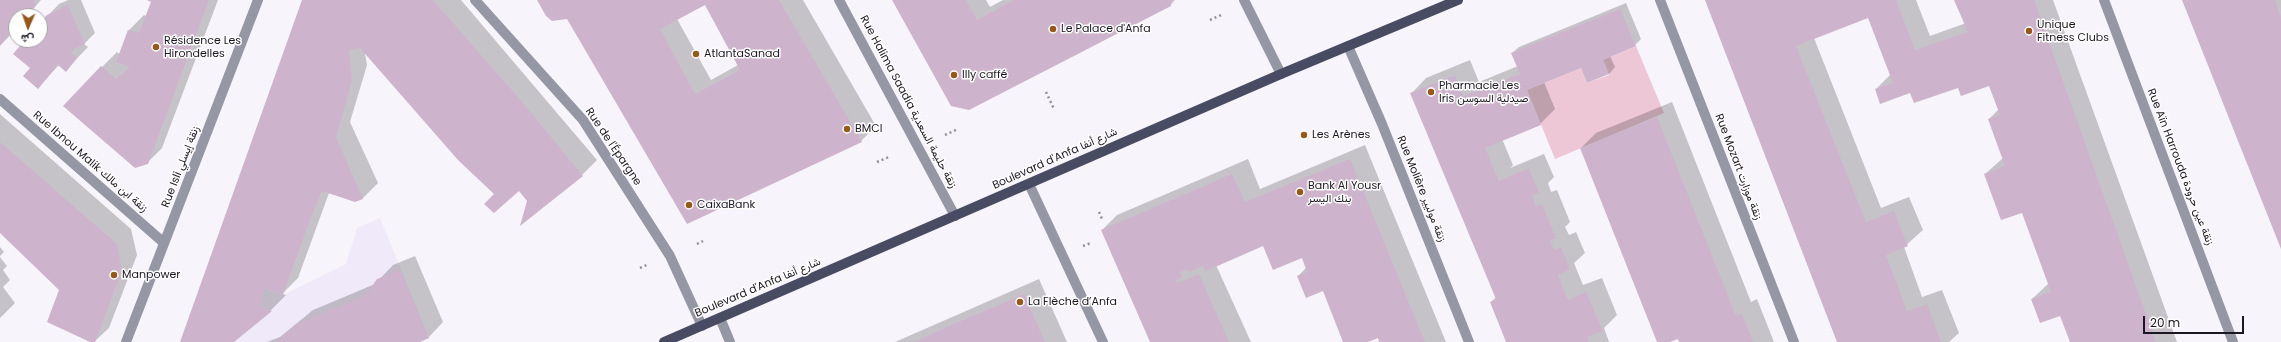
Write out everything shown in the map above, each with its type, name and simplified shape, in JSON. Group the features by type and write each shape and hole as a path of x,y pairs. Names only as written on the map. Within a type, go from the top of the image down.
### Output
{"main road":[{"name":"Boulevard d'Anfa شارع أنفا","path":"664,342 1281,74 1458,0"}],"street":[{"name":"Rue Isli زنقة إيسلي","path":"126,342 258,0"},
{"name":"Rue de l'Épargne","path":"475,0 583,120 670,256 702,326"},
{"name":"Rue Halima Saadia زنقة حليمة السعدية","path":"839,0 955,216"},
{"path":"1244,0 1281,74"},
{"name":"Rue Mozart زنقة موزارت","path":"1660,0 1794,342"},
{"name":"Rue Aïn Harrouda زنقة عين حرودة","path":"2104,0 2233,342"},
{"name":"Rue Molière زنقة موليير","path":"1348,46 1382,124 1469,342"},
{"name":"Rue Ibnou Malik زنقة ابن مالك","path":"0,99 164,243"},
{"path":"1029,184 1103,342"},
{"path":"720,318 730,342"}],"path":[{"path":"1210,20 1221,15"},
{"path":"1046,92 1054,109"},
{"path":"945,134 958,129"},
{"path":"877,162 889,157"},
{"path":"1099,212 1102,219"},
{"path":"697,244 703,241"},
{"path":"1082,247 1091,242"},
{"path":"640,268 649,264"}],"shaded area":[{"path":"1636,46 1664,113 1555,159 1527,90 1581,68 1587,83 1609,75 1603,60"},
{"path":"380,218 429,338 420,342 180,342 207,268 283,295 346,264 357,228"}],"building":[{"path":"0,0 33,0 36,5 34,8 8,8 8,37 0,46"},
{"path":"147,0 209,0 148,164 135,168 63,106 101,66 116,79 130,67 116,62 128,30 139,33 151,2"},
{"path":"302,0 433,0 523,103 583,176 520,226 527,201 519,191 494,213 484,204 494,194 458,160 360,48 349,50 352,81 336,137 363,199 355,202 322,191 312,214 283,295 265,288 259,306 272,311 234,342 180,342"},
{"path":"537,0 779,0 862,142 687,224 567,19 552,21 546,16","holes":["705,5 740,70 695,94 660,29"]},
{"path":"892,0 966,0 977,20 1014,0 1172,0 1171,6 969,110 951,106"},
{"path":"1705,0 1896,0 1915,50 1968,32 1954,0 2034,0 2156,342 2070,342 2060,316 2040,323 2031,299 2051,292 2022,213 2001,220 1984,174 2005,166 1988,119 2000,115 1989,86 1961,96 1958,88 1914,103 1910,93 1880,104 1875,89 1893,83 1868,18 1796,46 1866,222 1894,211 1908,246 1886,255 1907,311 1927,304 1941,342 1837,342"},
{"path":"2182,0 2275,0 2281,17 2281,249"},
{"path":"68,5 85,44 74,49 71,53 77,58 66,72 58,65 38,89 23,76 30,68 13,54 18,48 48,48 48,15"},
{"path":"1620,9 1636,46 1603,60 1609,74 1587,83 1581,68 1527,90 1541,125 1485,148 1499,181 1529,168 1539,193 1532,195 1536,206 1542,204 1556,238 1550,241 1554,250 1561,247 1570,269 1558,275 1568,300 1586,292 1603,331 1587,337 1589,342 1506,342 1490,302 1496,299 1410,93 1455,75 1463,96 1520,74 1511,53"},
{"path":"1657,117 1736,316 1742,314 1753,342 1679,342 1678,339 1670,342 1657,342 1580,148"},
{"path":"0,142 117,244 122,271 95,342 90,342 47,322 59,290 0,233"},
{"path":"1350,159 1425,342 1379,342 1378,338 1368,342 1343,342 1323,291 1306,298 1297,276 1307,272 1302,258 1273,270 1263,246 1206,271 1203,266 1189,272 1188,269 1180,272 1182,277 1176,280 1177,283 1199,274 1229,342 1150,342 1101,230 1232,174 1245,202"},
{"path":"400,270 429,338 420,342 276,342 297,324 365,296 377,279"},
{"path":"1024,294 1045,342 914,342 949,326"}],"place":[{"name":"Le Palace d'Anfa","path":"1053,29"},
{"name":"Unique Fitness Clubs","path":"2029,31"},
{"name":"Résidence Les Hirondelles","path":"156,47"},
{"name":"AtlantaSanad","path":"696,54"},
{"name":"Illy caffé","path":"954,75"},
{"name":"Pharmacie Les Iris صيدلية السوسن","path":"1431,92"},
{"name":"BMCI","path":"847,129"},
{"name":"Les Arènes","path":"1304,135"},
{"name":"Bank Al Yousr بنك اليسر","path":"1300,192"},
{"name":"CaixaBank","path":"689,205"},
{"name":"Manpower","path":"114,275"},
{"name":"La Flèche d’Anfa","path":"1020,302"}]}
